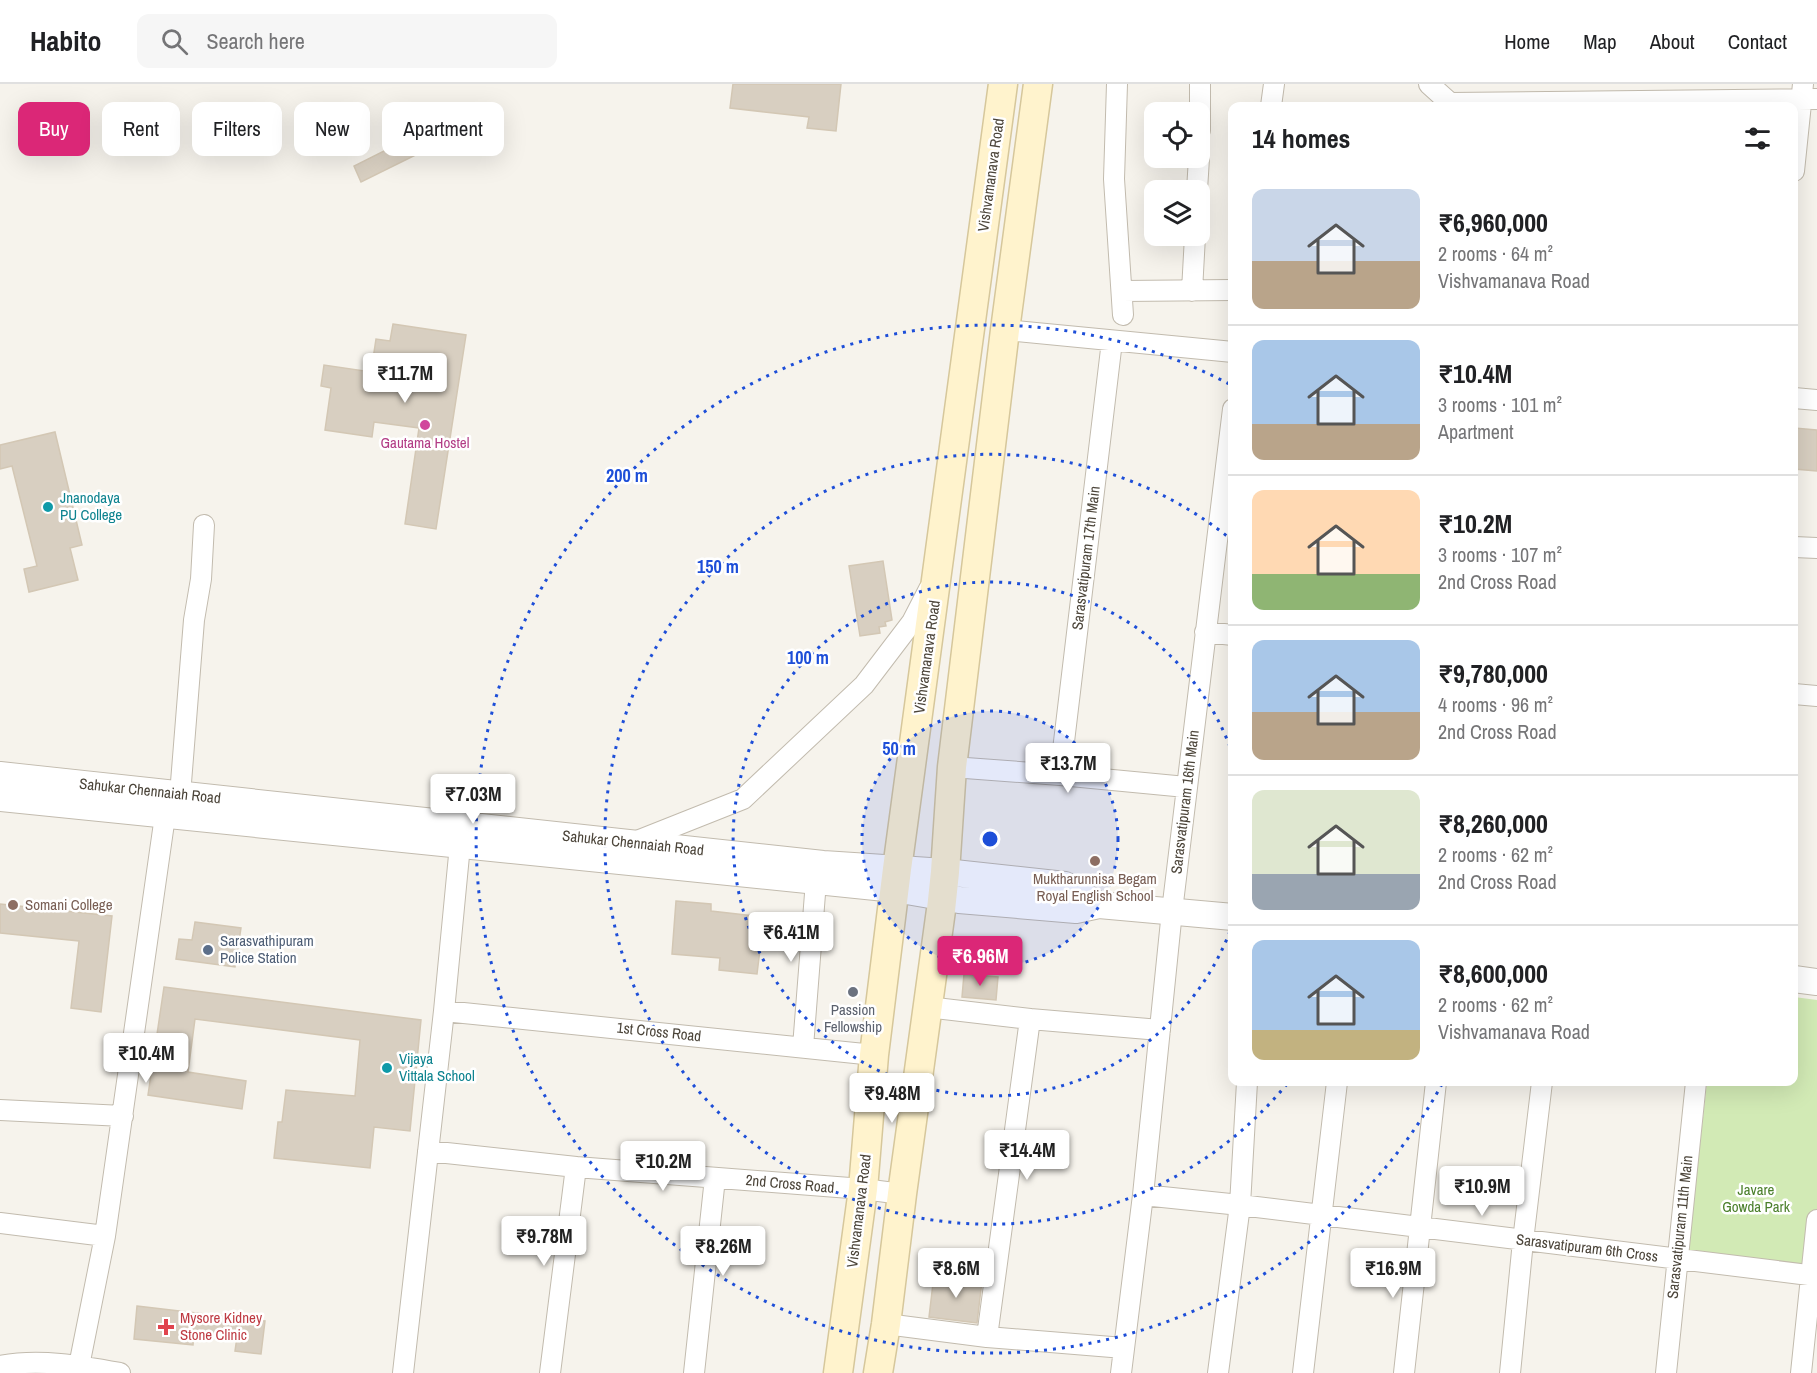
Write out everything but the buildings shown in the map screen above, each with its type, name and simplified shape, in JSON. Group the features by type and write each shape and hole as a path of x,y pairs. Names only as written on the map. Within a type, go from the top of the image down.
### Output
{"main road":[{"name":"Vishvamanava Road","path":"838,1373 863,1189 874,1055 896,879 1003,84"},
{"path":"878,1373 943,884 952,767 1005,330 1038,84"}],"street":[{"path":"1117,84 1114,179 1123,315"},
{"path":"1200,84 1200,102"},
{"path":"1272,102 1274,84"},
{"path":"1429,84 1450,98 1807,94 1798,147"},
{"path":"1192,291 1194,246"},
{"path":"1122,291 1228,290"},
{"path":"1005,330 1228,352"},
{"name":"Sarasvatipuram 17th Main","path":"1060,775 1113,341"},
{"path":"1798,398 1817,400"},
{"name":"Sarasvatipuram 16th Main","path":"1121,1373 1143,1195 1186,787 1228,449"},
{"path":"79,1366 105,1236 171,801 201,579 204,525"},
{"path":"1798,547 1817,548"},
{"path":"632,843 743,799 864,685 912,622 939,571"},
{"path":"1205,632 1228,634"},
{"path":"1798,694 1817,696"},
{"path":"952,767 1186,787"},
{"name":"Sahukar Chennaiah Road","path":"0,775 460,845 816,881 896,879"},
{"name":"Sahukar Chennaiah Road","path":"0,798 171,801 632,843 823,864 896,879 943,884 1065,885 1099,905 1172,911"},
{"path":"403,1373 444,1011 460,845"},
{"path":"803,1047 816,881"},
{"path":"1172,911 1228,917"},
{"path":"1798,980 1817,982"},
{"path":"927,1007 1030,1019 1160,1030"},
{"name":"1st Cross Road","path":"444,1011 874,1055"},
{"path":"987,1337 1030,1019"},
{"path":"1218,1373 1240,1205 1247,1086"},
{"path":"1303,1373 1337,1086"},
{"path":"1404,1373 1436,1086"},
{"path":"1510,1373 1542,1086"},
{"name":"Sarasvatipuram 11th Main","path":"1666,1373 1696,1086"},
{"path":"0,1110 123,1116"},
{"name":"2nd Cross Road","path":"428,1151 576,1167 902,1194"},
{"path":"550,1373 576,1167"},
{"path":"694,1373 715,1178"},
{"name":"Sarasvatipuram 6th Cross","path":"1143,1195 1814,1276"},
{"path":"1801,1373 1814,1276 1817,1220"},
{"path":"0,1223 105,1236"},
{"path":"886,1324 987,1337 1124,1348"},
{"path":"0,1366 16,1363 79,1366 120,1373"}],"green space":[{"name":"Javare Gowda Park","path":"1798,998 1817,1000 1817,1267 1688,1252 1707,1086 1798,1086"}],"place":[{"name":"Gautama Hostel","path":"425,425"},
{"name":"Jnanodaya PU College","path":"48,507"},
{"name":"Muktharunnisa Begam Royal English School","path":"1095,861"},
{"name":"Somani College","path":"13,905"},
{"name":"Sarasvathipuram Police Station","path":"208,950"},
{"name":"Passion Fellowship","path":"853,992"},
{"name":"Vijaya Vittala School","path":"387,1068"},
{"name":"Mysore Kidney Stone Clinic","path":"166,1327"}]}
